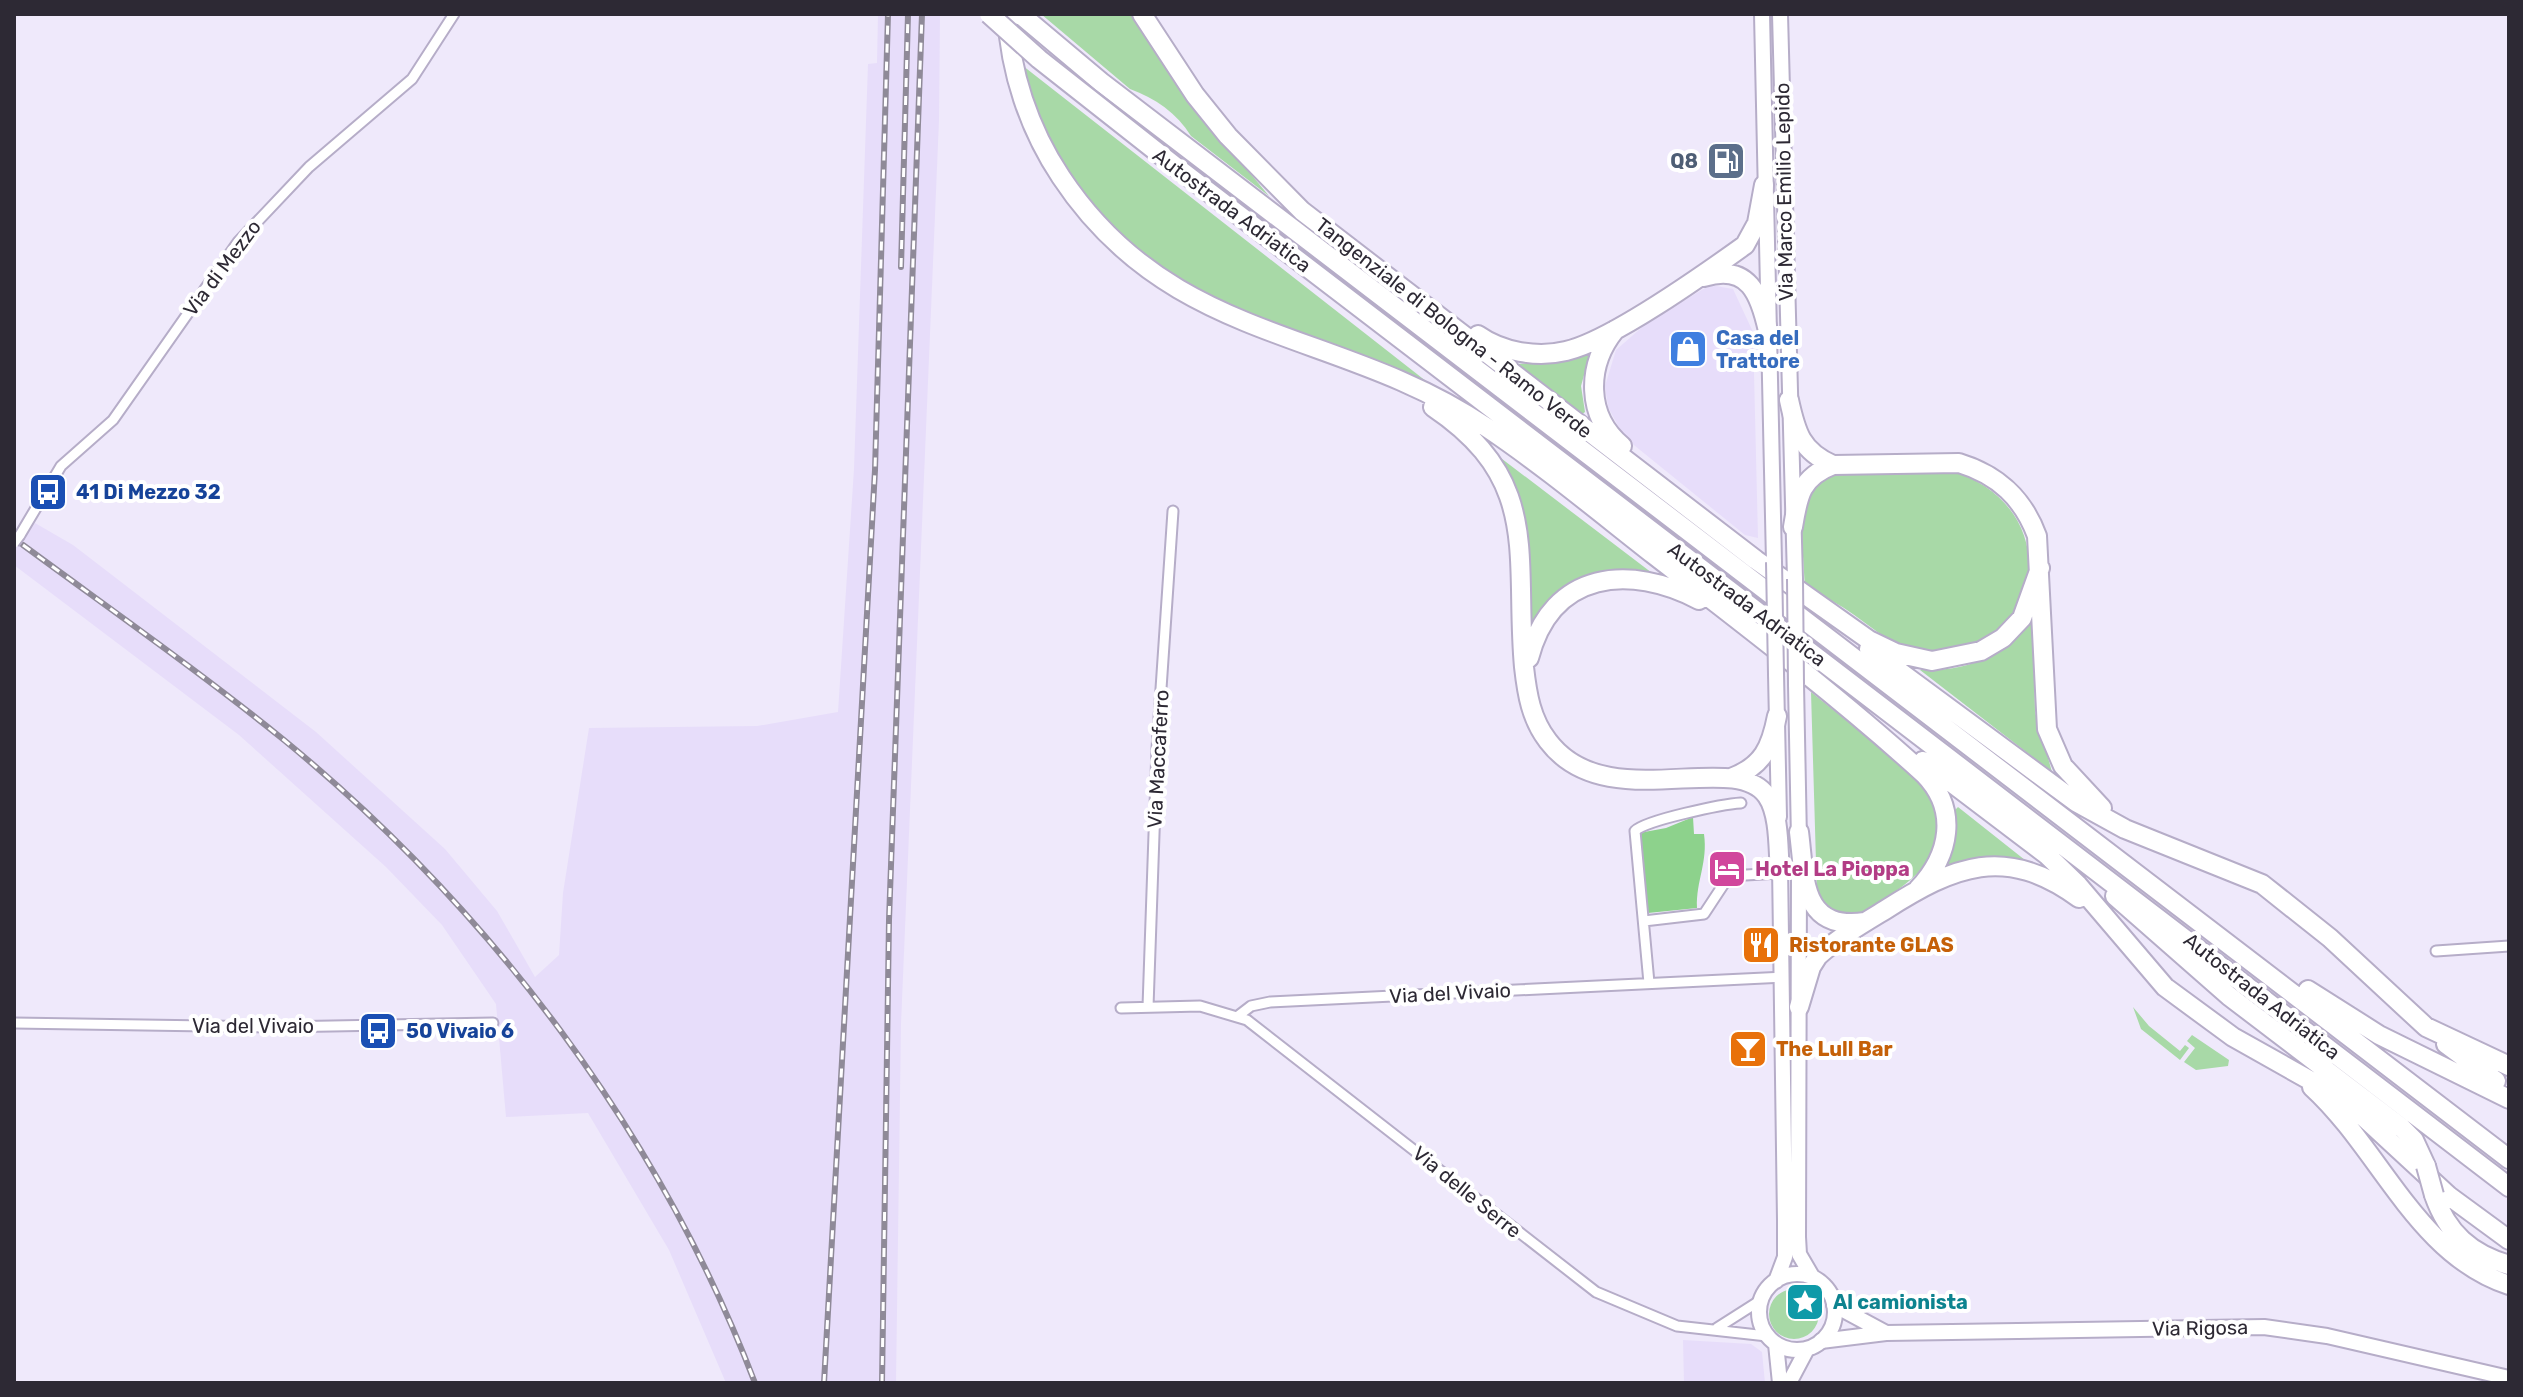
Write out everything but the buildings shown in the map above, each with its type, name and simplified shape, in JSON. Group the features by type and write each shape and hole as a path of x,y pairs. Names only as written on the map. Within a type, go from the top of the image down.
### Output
{"highway":[{"name":"Autostrada Adriatica","path":"989,14 1039,59 1180,170 2040,825 2509,1187"},
{"path":"1007,14 1015,71 1038,136 1071,192 1119,248 1200,304 1404,383 1484,425 2047,855 2105,917 2146,968 2196,1012 2233,1037 2345,1100 2437,1186 2509,1240"},
{"name":"Autostrada Adriatica","path":"1020,14 1194,154 2509,1159"},
{"name":"Tangenziale di Bologna - Ramo Verde","path":"1142,14 1195,95 1255,167 1302,211 1809,598"},
{"path":"1388,277 1485,340 1519,351 1565,351 1619,327 1745,245 1757,223 1764,185"},
{"path":"1683,286 1726,273 1746,281 1759,297 1768,331"},
{"path":"1619,327 1606,343 1596,371 1594,397 1604,426 1616,441 1746,552"},
{"path":"1304,346 1433,408 1460,428 1493,464 1507,487 1520,538 1525,676 1531,710 1542,733 1560,755 1589,773 1635,781 1731,778 1752,783 1768,797 1780,873"},
{"path":"1789,400 1801,443 1814,457 1833,465"},
{"path":"1793,527 1804,485 1816,472 1833,465 1941,462 1978,469 2006,487 2025,509 2037,536 2044,703 2054,750 2085,792 2125,829"},
{"path":"1809,598 1881,646 1909,657 1942,661 1981,651 2012,630 2029,605 2040,568"},
{"path":"1525,676 1535,636 1558,604 1576,591 1616,578 1637,577 1665,584 1757,635"},
{"path":"1809,598 1837,625 2022,765 2076,802 2125,829 2241,873 2283,901 2330,938 2472,1066 2509,1088"},
{"path":"1816,680 1914,764 1938,790 1946,812 1947,838 1935,871 1918,889"},
{"path":"1731,778 1761,761 1769,749 1777,716"},
{"path":"2040,825 2138,918 2229,996 2402,1128 2414,1140 2426,1166 2444,1220 2461,1241 2483,1256 2509,1265"},
{"path":"1799,832 1808,893 1815,909 1832,921 1867,921"},
{"path":"1799,1007 1813,961 1867,921 1918,889 1961,869 2007,867 2050,880 2105,917"},
{"path":"2207,926 2379,1035 2509,1099"},
{"path":"2426,1027 2509,1066"},
{"path":"2289,1067 2321,1096 2451,1254 2473,1270 2509,1285"}],"main road":[{"name":"Via Marco Emilio Lepido","path":"1762,14 1783,977 1785,1257 1776,1281"},
{"name":"Via Marco Emilio Lepido","path":"1780,14 1799,832 1796,1143 1799,1254 1813,1278"},
{"path":"1772,1340 1796,1350 1807,1349 1821,1341 1832,1325 1834,1305 1830,1294 1813,1278 1794,1275 1776,1281 1761,1300 1759,1319 1772,1340 1780,1383"},
{"name":"Via Rigosa","path":"1834,1305 1886,1333"},
{"name":"Via Rigosa","path":"1821,1341 1886,1333 2264,1327 2327,1336 2509,1378"},
{"path":"1789,1383 1807,1349"}],"street":[{"name":"Via di Mezzo","path":"17,539 61,466 113,420 238,242 309,167 412,79 454,14"},
{"name":"Via Maccaferro","path":"1148,1007 1157,748 1173,511"},
{"path":"1649,983 1635,831 1648,822 1722,804 1741,803"},
{"path":"1644,921 1704,914 1729,876 1780,873"},
{"path":"2436,951 2509,946"},
{"name":"Via del Vivaio","path":"1238,1016 1251,1006 1270,1002 1783,977"},
{"path":"1121,1008 1200,1006 1238,1016"},
{"name":"Via delle Serre","path":"1238,1016 1266,1031 1596,1292 1666,1323 1772,1340"},
{"name":"Via del Vivaio","path":"14,1023 278,1027 493,1023"},
{"path":"1715,1329 1761,1300"}],"shaded area":[{"path":"878,14 940,14 939,120 901,1024 896,1383 726,1383 669,1250 588,1113 506,1117 496,1004 442,925 386,867 239,735 14,565 14,533 23,540 35,523 73,545 316,732 445,849 497,911 535,977 559,955 563,893 589,728 757,726 838,712 854,469 868,64 877,63"},
{"path":"1710,285 1733,289 1753,332 1758,538 1745,535 1624,437 1608,407 1605,386 1616,350 1648,322"},
{"path":"1683,1340 1751,1344 1762,1352 1765,1383 1684,1383"}],"green space":[{"path":"1041,14 1132,14 1187,97 1269,196 1191,136 1165,107 1130,89"},
{"path":"1018,62 1431,385 1429,389 1202,297 1173,280 1102,223 1041,134"},
{"path":"1591,350 1581,386 1585,412 1581,415 1516,364 1560,362"},
{"path":"1489,449 1656,576 1550,602 1528,633 1526,554"},
{"path":"1947,470 1985,486 2011,511 2025,540 2029,571 2021,601 2003,627 1974,645 1935,653 1922,652 1897,644 1839,605 1805,589 1801,523 1803,499 1818,478 1838,474"},
{"path":"2033,612 2035,712 2052,772 1920,670 1958,667 1985,658"},
{"path":"1811,692 1922,781 1936,805 1940,827 1936,846 1926,863 1894,893 1854,918 1832,913 1817,896"},
{"path":"1958,807 2030,864 1941,872 1953,836 1955,810"},
{"path":"1693,817 1694,834 1704,834 1705,844 1697,908 1648,913 1639,833 1666,828"},
{"path":"2133,1007 2149,1026 2180,1051 2185,1045 2189,1048 2180,1060 2141,1029"},
{"path":"2192,1035 2229,1060 2228,1066 2196,1070 2184,1062 2195,1048 2187,1041"},
{"path":"1794,1289 1811,1297 1819,1314 1811,1331 1794,1339 1777,1331 1769,1314 1777,1297"}],"railway":[{"path":"824,1383 875,470 888,14"},
{"path":"901,267 908,14"},
{"path":"882,1383 889,920 922,14"},
{"path":"23,545 284,740 359,806 431,877 499,952 561,1032 619,1115 670,1201 716,1291 755,1383"}],"place":[{"name":"Q8","path":"1726,161"},
{"name":"Casa del Trattore","path":"1688,349"},
{"name":"41 Di Mezzo 32","path":"48,492"},
{"name":"Hotel La Pioppa","path":"1727,869"},
{"name":"Ristorante GLAS","path":"1761,945"},
{"name":"50 Vivaio 6","path":"378,1031"},
{"name":"The Lull Bar","path":"1748,1049"},
{"name":"Al camionista","path":"1805,1302"}]}
